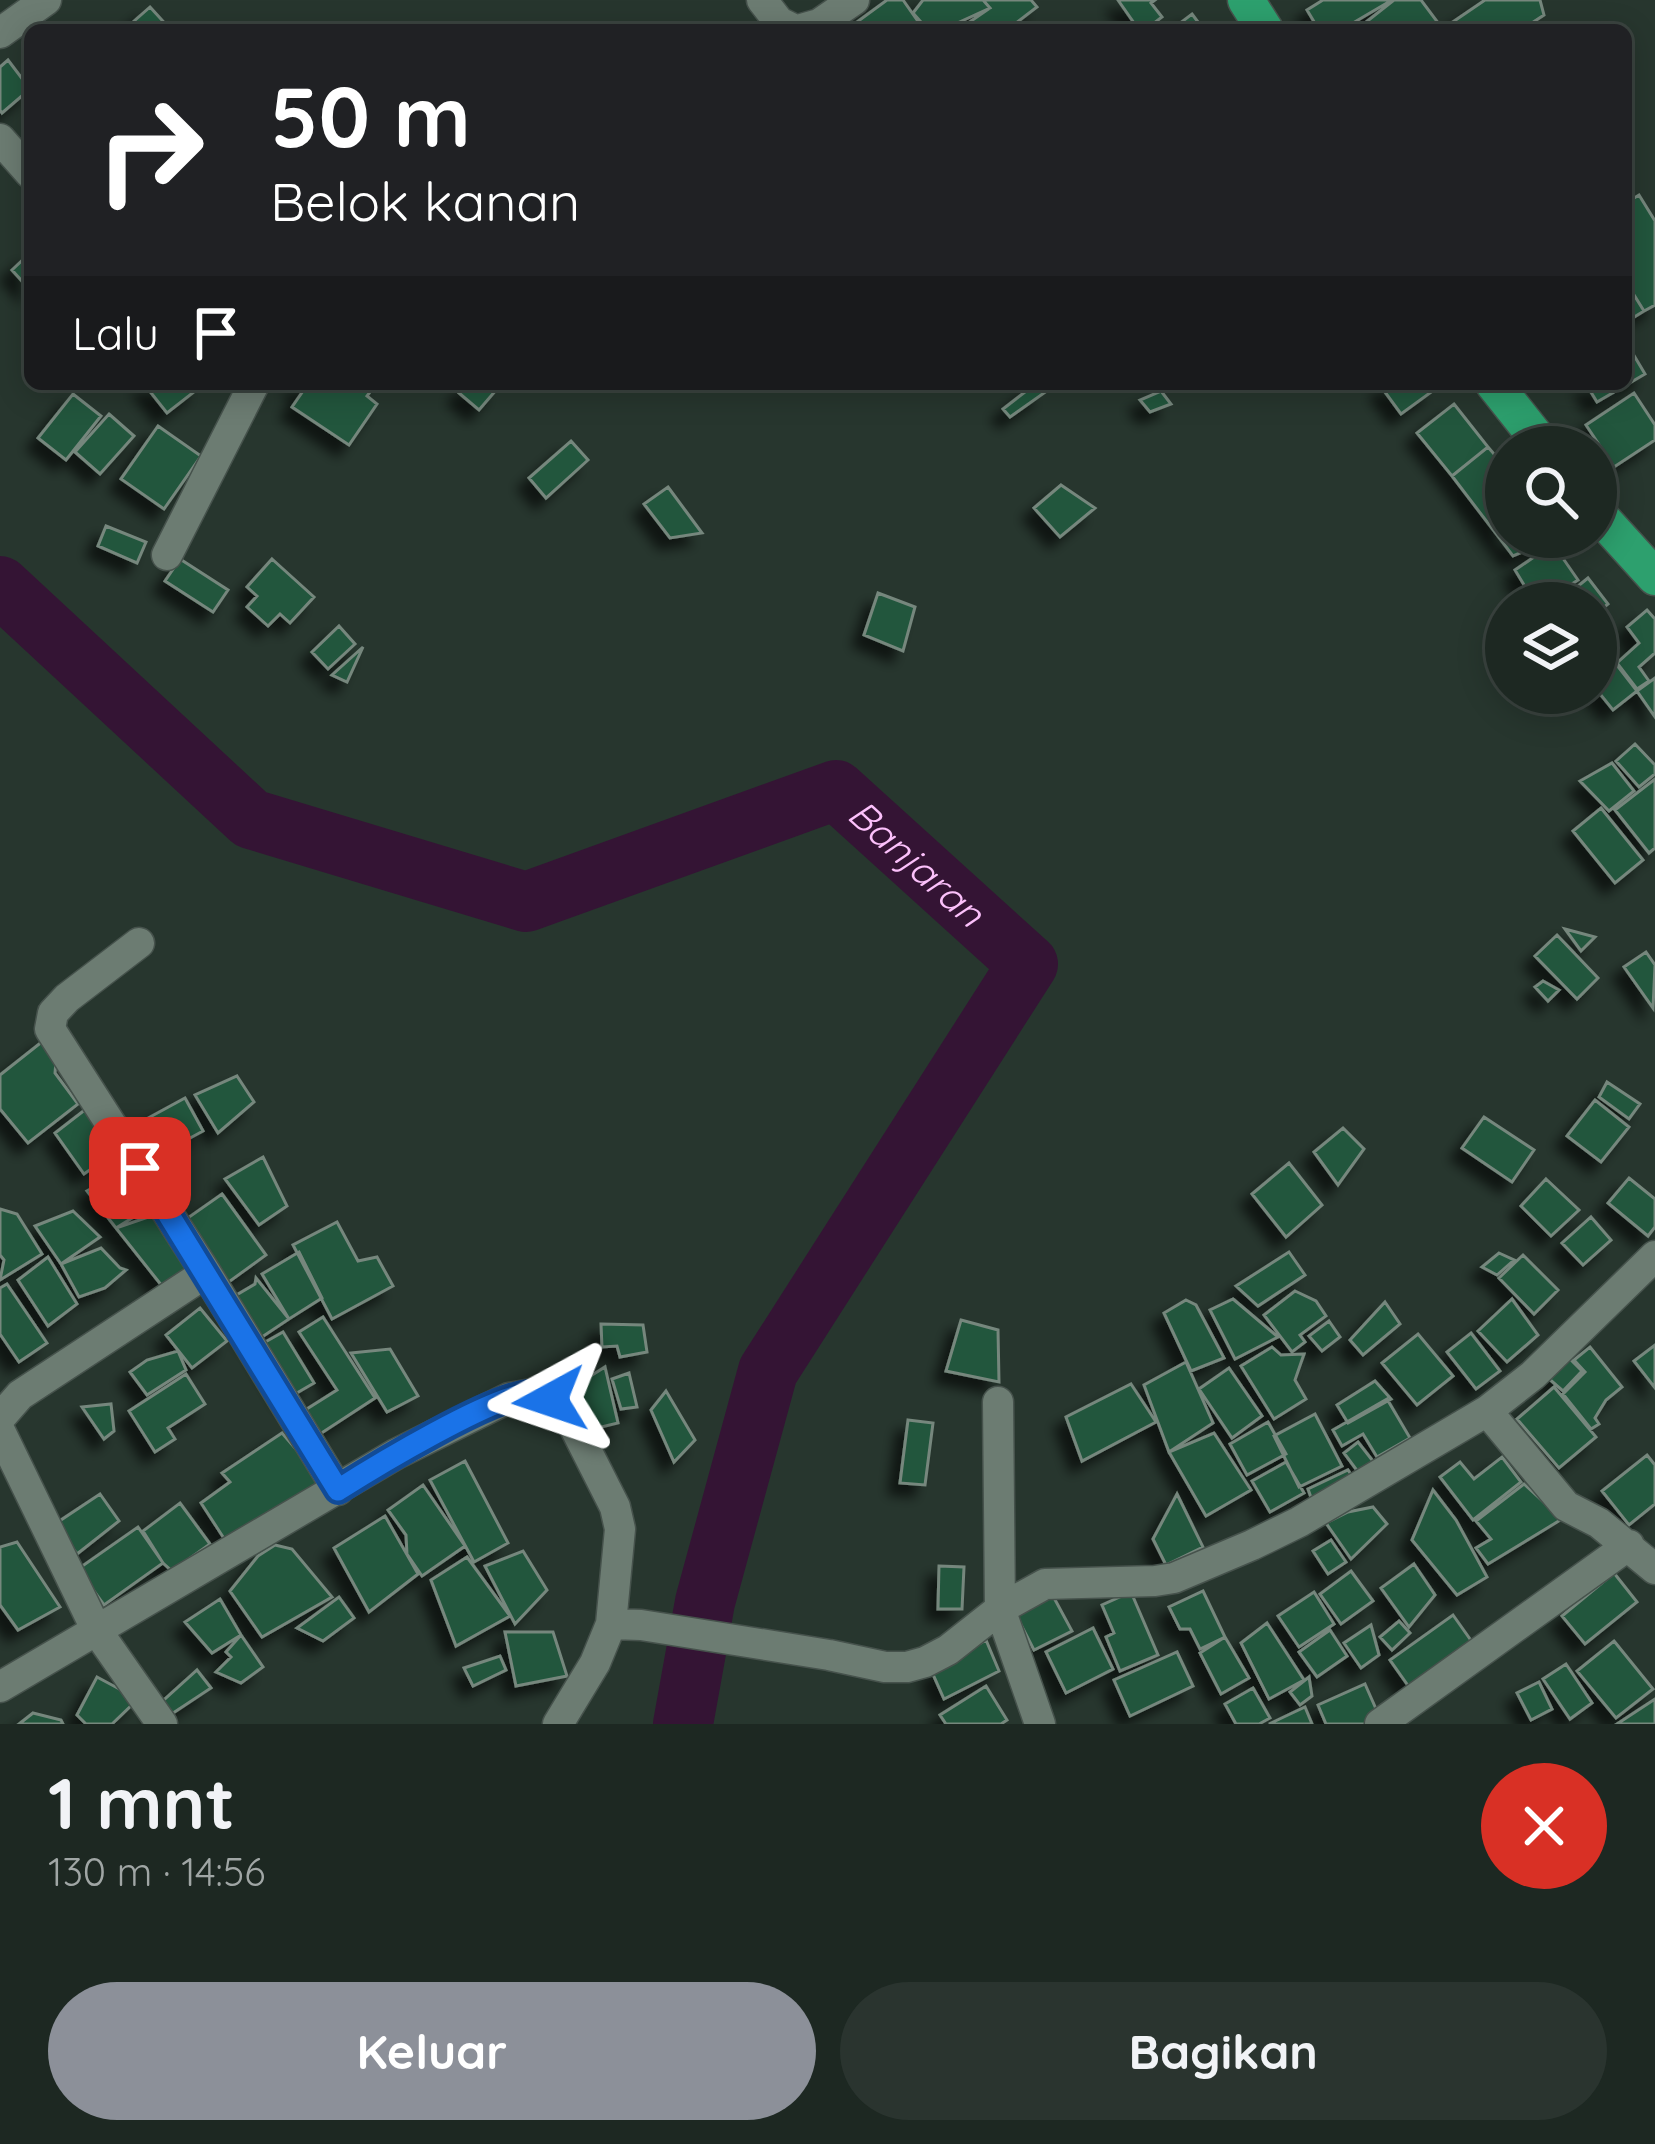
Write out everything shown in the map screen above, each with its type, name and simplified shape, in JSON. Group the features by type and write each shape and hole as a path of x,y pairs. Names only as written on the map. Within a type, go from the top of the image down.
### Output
{"highway":[{"path":"1499,390 1527,426"},
{"path":"1617,535 1655,577"}],"street":[{"path":"0,33 46,0"},
{"path":"762,0 783,24"},
{"path":"819,24 854,0"},
{"path":"0,140 24,166"},
{"path":"167,555 244,390"},
{"path":"139,943 67,998 52,1013 50,1029 338,1490"},
{"path":"626,1625 907,1667 948,1650 1000,1609 1045,1584 1174,1578 1299,1522 1487,1411 1533,1376 1655,1256"},
{"path":"0,1418 20,1394 206,1273"},
{"path":"0,1688 396,1454 509,1398 532,1394 550,1400 572,1420 615,1507 620,1529 626,1625 595,1663 558,1724"},
{"path":"998,1402 1000,1609 1040,1724"},
{"path":"1487,1411 1566,1506 1599,1523 1655,1569"},
{"path":"0,1431 97,1631 162,1724"},
{"path":"1380,1724 1629,1545"}],"building":[{"path":"887,0 903,0 920,24 854,24"},
{"path":"923,0 983,0 990,8 955,24 923,24 913,13"},
{"path":"983,0 1031,0 1037,7 1015,24 967,24 990,8"},
{"path":"1118,0 1155,0 1151,3 1162,17 1153,24 1135,24"},
{"path":"1323,0 1392,0 1351,24 1315,24 1307,10"},
{"path":"1394,0 1421,0 1439,24 1364,24"},
{"path":"1485,0 1540,0 1544,15 1530,24 1450,24"},
{"path":"150,7 166,24 131,24"},
{"path":"1192,14 1200,24 1179,24"},
{"path":"8,60 24,81 24,94 2,113 0,110 0,67"},
{"path":"1639,195 1655,221 1655,305 1644,311 1632,292 1632,199"},
{"path":"24,259 24,283 12,270"},
{"path":"1632,292 1644,311 1632,318"},
{"path":"1632,352 1645,374 1632,382"},
{"path":"149,390 196,390 167,413"},
{"path":"372,390 367,396 377,404 349,445 292,407 303,391"},
{"path":"462,390 496,390 479,410 459,393"},
{"path":"1028,390 1044,393 1010,417 1003,409"},
{"path":"1383,390 1434,390 1401,414"},
{"path":"1590,390 1618,390 1597,402"},
{"path":"1161,391 1171,404 1150,412 1140,400"},
{"path":"1634,393 1655,425 1655,440 1617,465 1617,426 1586,425"},
{"path":"73,394 101,416 66,460 38,438"},
{"path":"1454,404 1485,449 1452,476 1417,433"},
{"path":"109,414 134,436 100,474 75,452"},
{"path":"158,426 201,456 164,509 121,479"},
{"path":"571,441 588,460 546,498 529,478"},
{"path":"1485,449 1485,519 1452,476"},
{"path":"1061,485 1095,508 1060,537 1034,508"},
{"path":"668,487 702,533 670,538 644,504"},
{"path":"106,526 146,542 137,563 98,546"},
{"path":"1533,558 1563,558 1578,580 1522,582 1515,570"},
{"path":"180,559 228,590 213,612 165,581"},
{"path":"272,559 314,597 290,623 280,614 268,626 247,607 257,596 247,587"},
{"path":"878,593 915,607 903,651 864,635"},
{"path":"1647,610 1655,619 1655,653 1639,667 1649,681 1637,689 1617,663 1639,643 1627,627"},
{"path":"339,626 355,644 328,669 312,652"},
{"path":"363,647 347,682 332,675"},
{"path":"1617,665 1637,691 1617,707"},
{"path":"1655,678 1655,717 1637,691"},
{"path":"1635,744 1655,765 1655,774 1639,787 1616,761"},
{"path":"1612,763 1634,791 1609,811 1580,781"},
{"path":"1655,779 1655,848 1649,853 1615,810"},
{"path":"1601,808 1643,860 1615,883 1573,831"},
{"path":"1565,929 1595,937 1581,951"},
{"path":"1557,935 1598,978 1577,999 1535,956"},
{"path":"1646,952 1655,965 1653,1008 1624,967"},
{"path":"1543,981 1559,990 1548,1001 1535,987"},
{"path":"48,1037 57,1051 55,1073 78,1104 28,1143 0,1109 0,1075"},
{"path":"237,1076 254,1102 218,1133 195,1095"},
{"path":"1607,1082 1640,1104 1629,1119 1599,1097"},
{"path":"185,1098 203,1131 157,1156 139,1123"},
{"path":"1595,1100 1629,1127 1601,1162 1567,1136"},
{"path":"86,1109 109,1141 111,1155 84,1174 55,1133"},
{"path":"1484,1117 1534,1150 1512,1182 1462,1148"},
{"path":"1343,1128 1364,1149 1338,1185 1314,1152"},
{"path":"263,1157 287,1206 259,1225 225,1179"},
{"path":"1289,1163 1322,1205 1286,1237 1252,1194"},
{"path":"123,1171 148,1208 116,1228 87,1191"},
{"path":"1629,1178 1655,1199 1655,1227 1648,1236 1608,1203"},
{"path":"1546,1179 1579,1210 1551,1236 1521,1206"},
{"path":"222,1194 266,1255 226,1284 182,1222"},
{"path":"0,1209 17,1214 42,1254 0,1280 4,1260"},
{"path":"73,1211 100,1237 61,1264 35,1226"},
{"path":"160,1213 196,1264 166,1291 116,1228"},
{"path":"1591,1217 1611,1240 1583,1265 1562,1243"},
{"path":"337,1222 358,1261 377,1257 393,1286 332,1319 293,1245"},
{"path":"101,1248 126,1270 105,1288 79,1297 61,1264"},
{"path":"299,1252 322,1298 289,1319 262,1274"},
{"path":"1289,1252 1305,1275 1258,1306 1236,1286"},
{"path":"1499,1253 1514,1260 1497,1275 1482,1267"},
{"path":"1523,1255 1558,1290 1534,1314 1499,1278"},
{"path":"48,1257 77,1304 48,1326 18,1280"},
{"path":"256,1278 289,1319 256,1341 228,1300 255,1284"},
{"path":"7,1284 47,1343 19,1362 0,1334 0,1288"},
{"path":"1295,1291 1316,1301 1326,1316 1300,1335 1305,1342 1292,1352 1264,1315"},
{"path":"1233,1299 1278,1337 1235,1359 1210,1310"},
{"path":"1512,1299 1538,1335 1507,1362 1478,1331"},
{"path":"1186,1300 1196,1305 1224,1358 1191,1371 1164,1313"},
{"path":"1385,1302 1400,1324 1363,1355 1350,1340"},
{"path":"200,1308 227,1341 192,1368 166,1335"},
{"path":"323,1317 375,1398 317,1436 302,1412 337,1390 299,1332"},
{"path":"961,1320 998,1330 999,1382 946,1371"},
{"path":"1329,1321 1340,1337 1322,1351 1309,1336"},
{"path":"601,1324 643,1325 647,1352 620,1357 617,1346 602,1347"},
{"path":"283,1332 314,1383 290,1397 260,1345"},
{"path":"1471,1333 1500,1371 1476,1389 1447,1352"},
{"path":"1418,1334 1453,1376 1417,1405 1382,1363"},
{"path":"1655,1345 1655,1388 1634,1361"},
{"path":"1272,1347 1281,1355 1304,1354 1295,1380 1306,1399 1274,1419 1241,1366"},
{"path":"1590,1347 1622,1387 1606,1400 1595,1418 1599,1424 1591,1429 1563,1394 1585,1372 1574,1360"},
{"path":"390,1349 418,1396 387,1412 351,1353"},
{"path":"178,1351 186,1370 147,1395 130,1372 147,1360"},
{"path":"1570,1359 1582,1371 1563,1391 1548,1378"},
{"path":"1186,1362 1213,1423 1169,1452 1144,1385"},
{"path":"605,1367 618,1423 589,1430 565,1392"},
{"path":"1229,1368 1262,1416 1232,1438 1199,1389"},
{"path":"629,1373 637,1407 621,1409 612,1379"},
{"path":"186,1374 205,1404 168,1428 175,1439 155,1452 129,1411"},
{"path":"1375,1381 1391,1399 1348,1423 1337,1405"},
{"path":"1131,1384 1156,1422 1082,1461 1066,1417"},
{"path":"1554,1387 1596,1437 1559,1468 1517,1419"},
{"path":"666,1391 695,1440 674,1462 651,1410"},
{"path":"1387,1399 1410,1438 1377,1457 1363,1434 1342,1446 1333,1430"},
{"path":"111,1404 114,1431 104,1439 82,1407"},
{"path":"1315,1414 1342,1466 1299,1487 1274,1436"},
{"path":"908,1420 933,1423 925,1485 900,1483"},
{"path":"1268,1422 1286,1454 1247,1475 1230,1444"},
{"path":"282,1433 326,1484 227,1543 201,1503 230,1482 222,1473"},
{"path":"1214,1433 1251,1490 1206,1516 1169,1452"},
{"path":"1358,1442 1376,1465 1361,1476 1344,1453"},
{"path":"1647,1455 1655,1465 1655,1504 1629,1525 1602,1491"},
{"path":"1502,1457 1521,1482 1473,1520 1440,1477 1460,1462 1474,1479"},
{"path":"465,1461 508,1543 474,1562 430,1480"},
{"path":"1286,1462 1304,1493 1270,1512 1252,1481"},
{"path":"1348,1470 1356,1482 1314,1506 1308,1489"},
{"path":"1524,1484 1562,1519 1488,1564 1476,1548 1491,1539 1476,1521"},
{"path":"423,1485 465,1546 422,1576 407,1554 406,1535 388,1510"},
{"path":"1433,1490 1456,1520 1487,1577 1457,1595 1412,1540"},
{"path":"100,1494 119,1521 77,1554 55,1524"},
{"path":"1177,1494 1203,1547 1166,1565 1153,1539"},
{"path":"180,1503 210,1544 172,1571 143,1531"},
{"path":"1373,1507 1387,1524 1351,1559 1326,1523"},
{"path":"385,1516 418,1574 369,1612 334,1548"},
{"path":"138,1527 163,1563 104,1605 78,1569"},
{"path":"1331,1540 1346,1562 1328,1574 1313,1551"},
{"path":"17,1542 60,1607 18,1630 0,1605 0,1547"},
{"path":"275,1545 292,1549 332,1597 262,1637 230,1591 258,1556"},
{"path":"523,1551 547,1590 515,1624 485,1566"},
{"path":"467,1557 510,1616 456,1646 431,1580"},
{"path":"1414,1564 1435,1595 1409,1627 1381,1588"},
{"path":"939,1566 964,1567 962,1609 938,1609"},
{"path":"1351,1571 1373,1601 1341,1624 1320,1594"},
{"path":"1614,1573 1637,1602 1585,1644 1562,1616"},
{"path":"1203,1591 1225,1637 1200,1649 1190,1629 1180,1629 1169,1607"},
{"path":"1131,1592 1158,1655 1120,1671 1106,1637 1114,1633 1102,1605"},
{"path":"1314,1592 1334,1624 1299,1647 1278,1616"},
{"path":"1053,1596 1072,1631 1034,1650 1016,1615"},
{"path":"339,1597 354,1618 323,1641 297,1628"},
{"path":"220,1599 241,1635 212,1653 185,1622"},
{"path":"1453,1615 1477,1649 1414,1694 1390,1660"},
{"path":"1399,1621 1410,1633 1392,1650 1380,1637"},
{"path":"1267,1623 1304,1680 1269,1699 1241,1643"},
{"path":"1371,1625 1379,1655 1361,1668 1344,1643"},
{"path":"1093,1628 1113,1669 1066,1693 1046,1652"},
{"path":"1330,1630 1347,1656 1317,1677 1299,1652"},
{"path":"505,1632 553,1632 567,1676 516,1686"},
{"path":"241,1635 263,1667 241,1683 216,1672 231,1657 226,1652"},
{"path":"1225,1637 1249,1678 1221,1694 1200,1653"},
{"path":"986,1640 999,1671 944,1699 932,1672"},
{"path":"1614,1641 1653,1689 1616,1718 1577,1671"},
{"path":"1177,1652 1193,1686 1130,1716 1114,1680"},
{"path":"500,1656 506,1670 473,1686 464,1668"},
{"path":"1566,1664 1592,1703 1570,1719 1543,1679"},
{"path":"197,1670 211,1688 164,1719 155,1708"},
{"path":"97,1677 138,1699 112,1724 86,1724 77,1715"},
{"path":"1309,1677 1312,1696 1300,1705 1290,1692"},
{"path":"1539,1682 1552,1709 1531,1720 1517,1693"},
{"path":"1365,1684 1380,1718 1366,1724 1326,1724 1318,1705"},
{"path":"986,1686 1007,1720 946,1724 940,1715"},
{"path":"1253,1688 1270,1718 1259,1724 1236,1724 1225,1704"},
{"path":"1655,1699 1655,1724 1617,1724"},
{"path":"1305,1707 1312,1724 1269,1724"},
{"path":"33,1713 61,1720 63,1724 19,1724"}],"waterway":[{"name":"Banjaran","path":"0,586 251,819 526,902 836,790 1028,964 768,1371 705,1602 683,1724"}],"route":[{"path":"140,1168 338,1490 396,1454 509,1398 532,1394 550,1400"}]}
